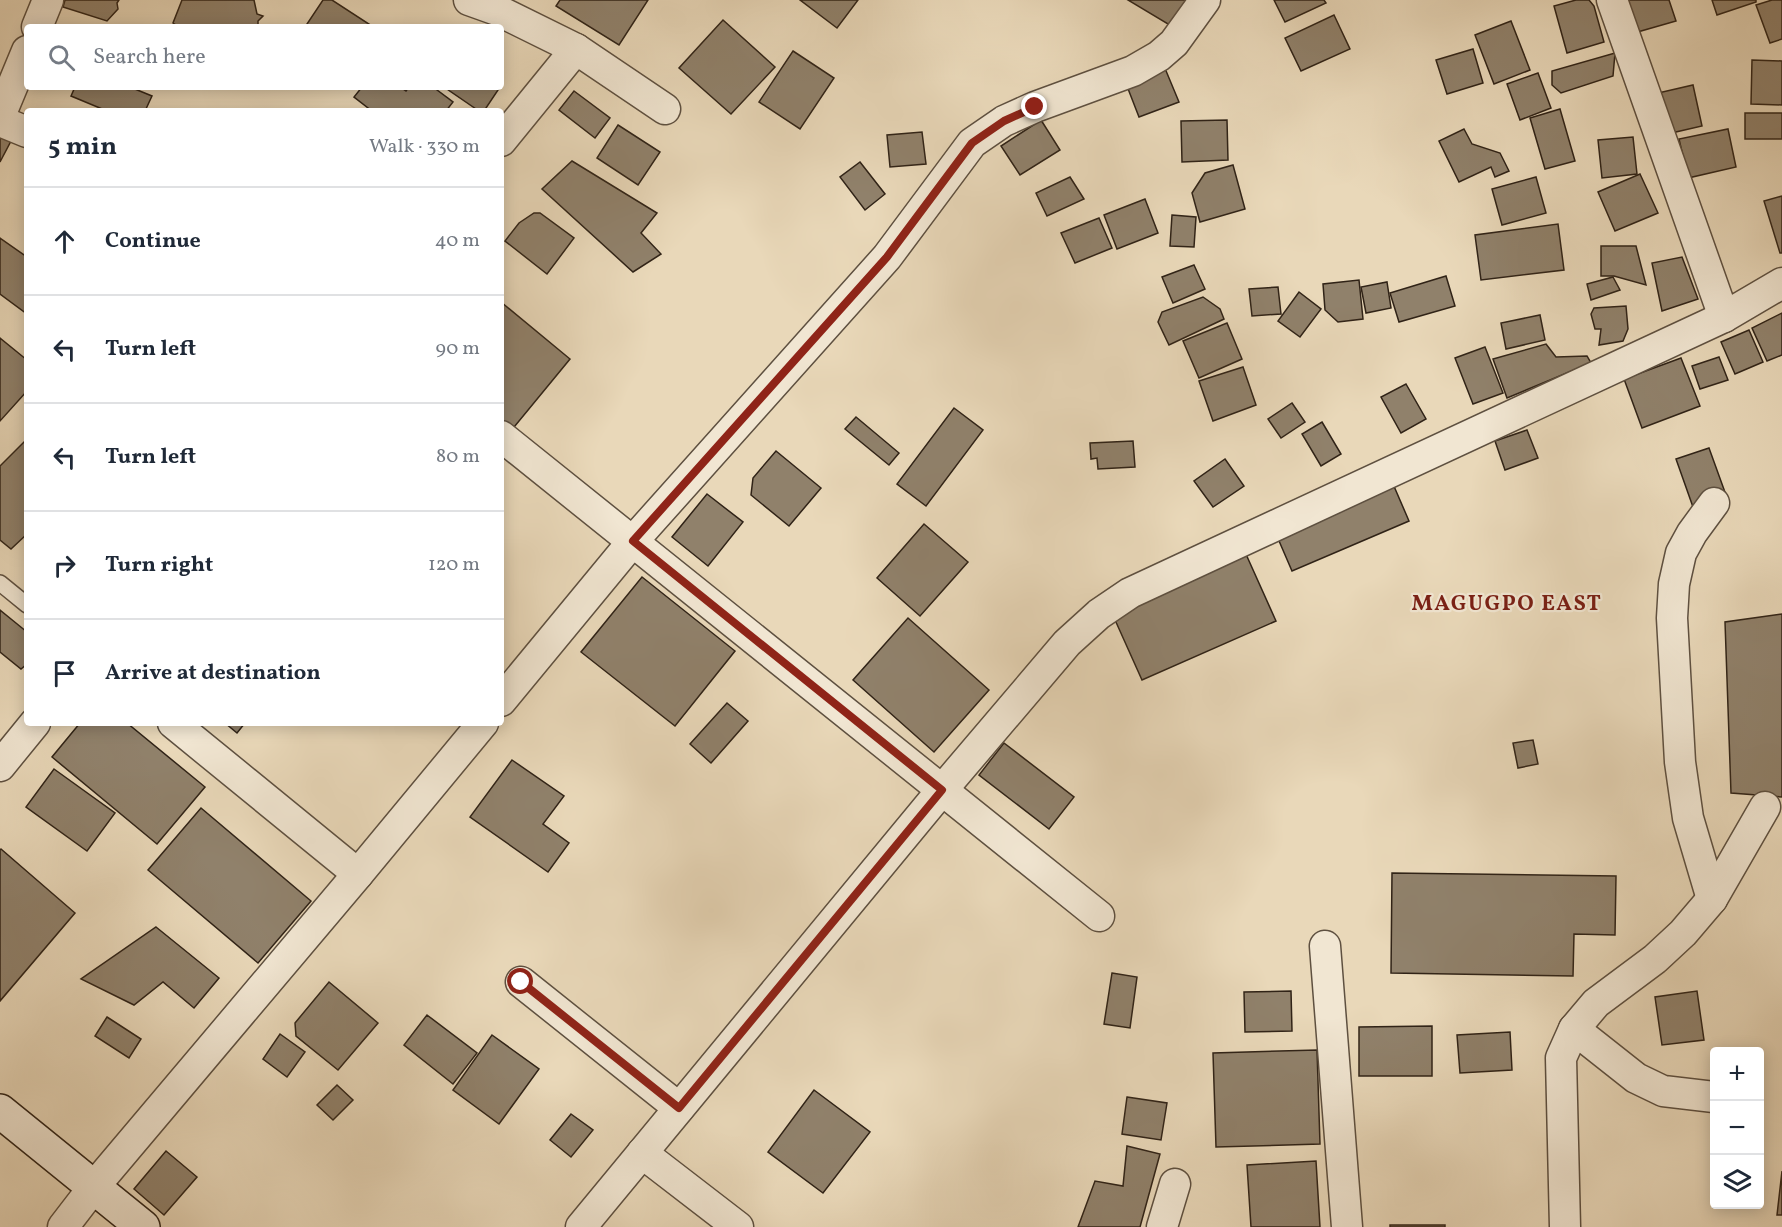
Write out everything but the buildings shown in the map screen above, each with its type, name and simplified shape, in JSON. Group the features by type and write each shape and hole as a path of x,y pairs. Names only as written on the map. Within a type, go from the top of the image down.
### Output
{"street":[{"path":"38,24 48,0"},
{"path":"469,0 497,10 576,49 665,109"},
{"path":"504,697 633,541 887,257 972,143 1004,121 1133,71 1159,56 1174,43 1205,0"},
{"path":"1612,0 1724,317"},
{"path":"504,137 576,49"},
{"path":"0,116 24,58"},
{"path":"0,122 24,131"},
{"path":"581,1227 942,790 1067,643 1099,614 1130,593 1724,317 1782,283"},
{"path":"504,438 1099,916"},
{"path":"1713,899 1696,848 1680,762 1672,618 1674,584 1681,553 1692,533 1714,503"},
{"path":"0,766 33,726"},
{"path":"177,726 358,874"},
{"path":"63,1227 93,1188 481,726"},
{"path":"1565,1227 1561,1058 1574,1029 1596,1003 1655,959 1683,933 1713,899 1765,807"},
{"path":"1325,946 1347,1227"},
{"path":"521,982 679,1108"},
{"path":"1574,1029 1636,1078 1663,1091 1710,1097"},
{"path":"0,1111 143,1227"},
{"path":"642,1153 738,1227"},
{"path":"1162,1227 1176,1184"}],"lane":[{"path":"0,583 24,603"}],"district":[{"name":"MAGUGPO EAST","path":"1507,604"}],"route":[{"path":"521,982 679,1108 942,790 633,541 887,257 972,143 1004,121 1035,107"}]}
